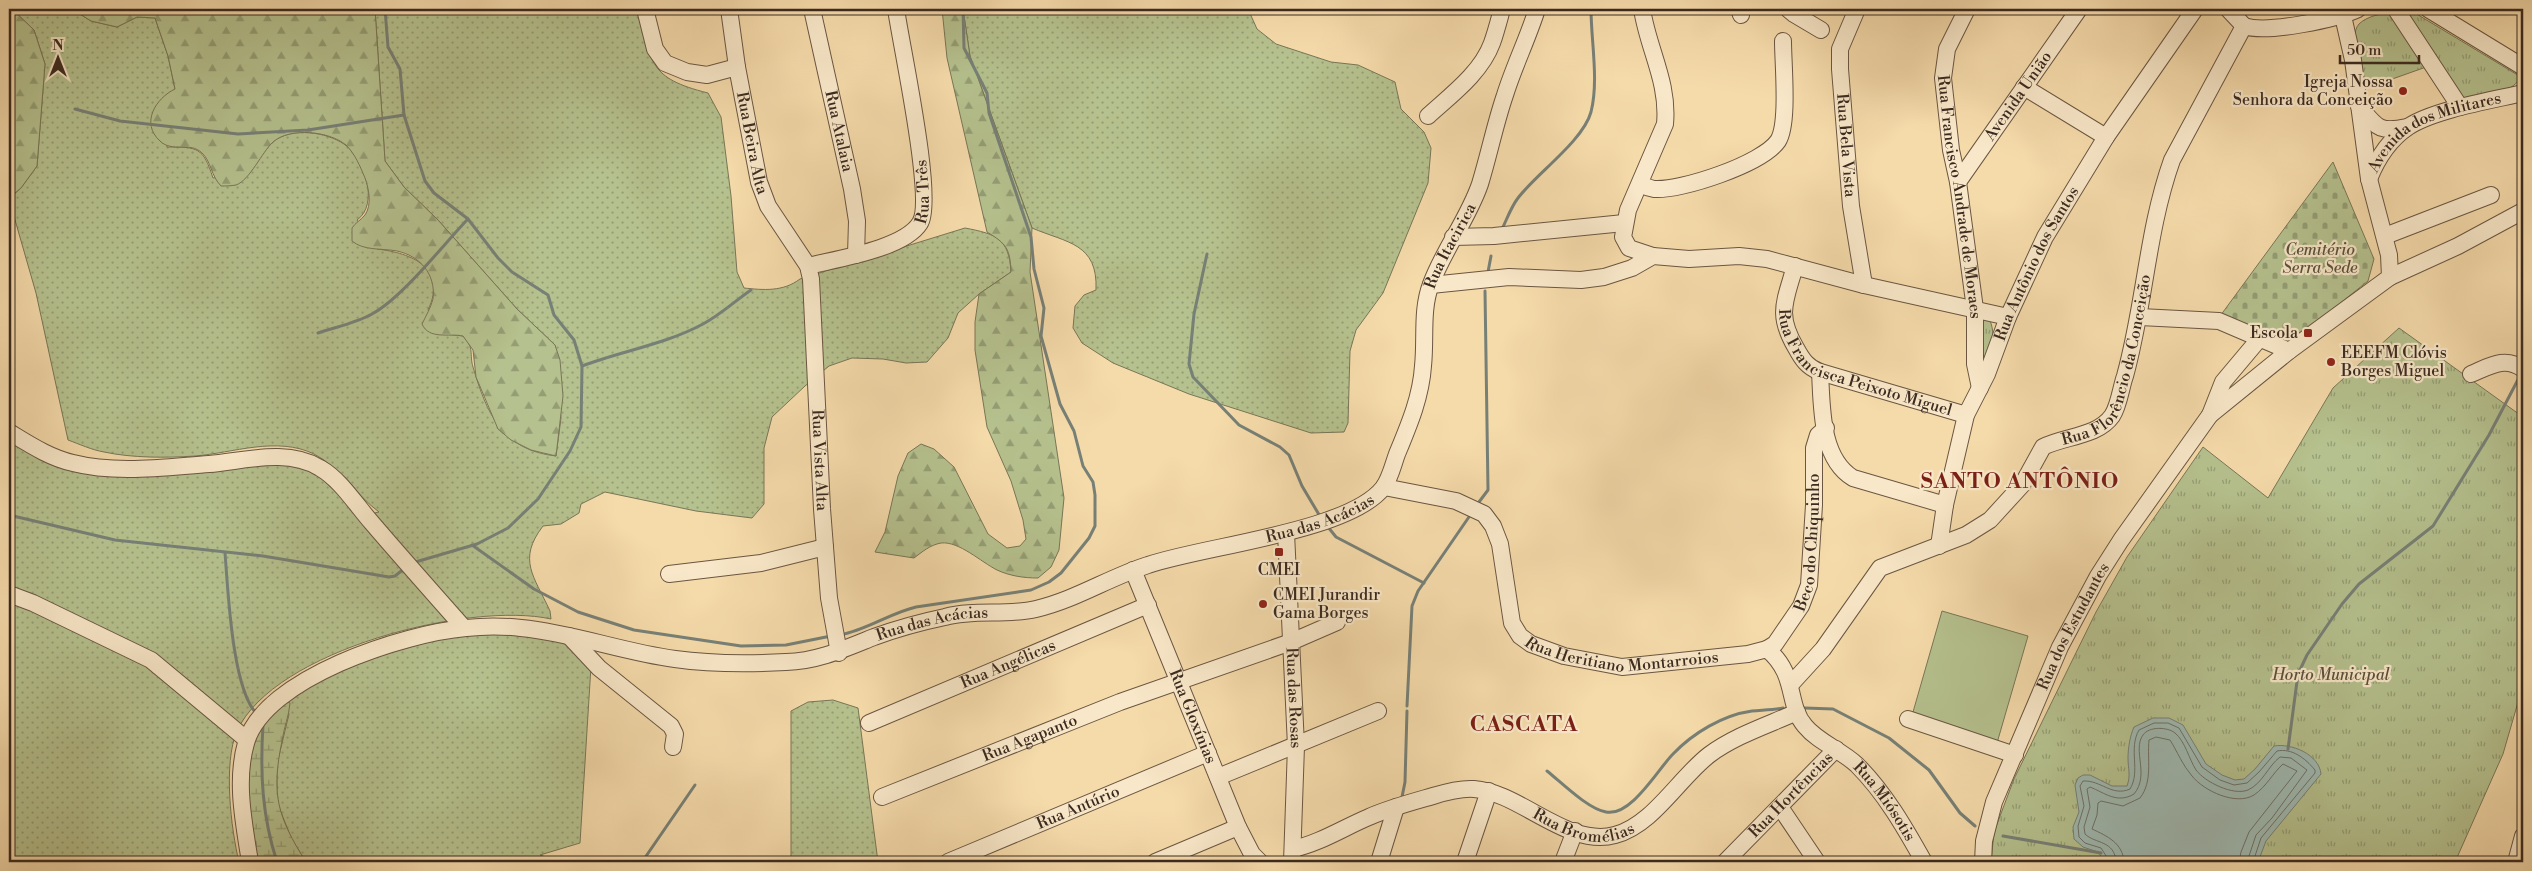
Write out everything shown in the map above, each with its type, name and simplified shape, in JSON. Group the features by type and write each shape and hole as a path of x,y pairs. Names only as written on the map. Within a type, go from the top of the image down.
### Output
{"street":[{"path":"645,9 655,49 665,63 687,72 707,75 737,67"},
{"name":"Rua Beira Alta","path":"729,9 737,67 759,182 778,223 808,266"},
{"name":"Rua Atalaia","path":"812,9 852,189 857,221 856,254"},
{"name":"Rua Três","path":"808,266 891,244 912,232 920,224 923,215 925,184 896,9"},
{"path":"1428,116 1471,76 1481,62 1492,44 1502,9"},
{"name":"Rua Itacirica","path":"1384,487 1414,414 1420,392 1424,362 1425,310 1431,285 1479,186 1506,89 1537,9"},
{"path":"1642,9 1665,88 1667,109 1665,124 1624,223 1623,237 1629,248 1653,256 1689,259 1748,256 1795,266 1864,285 2008,317"},
{"path":"1788,9 1822,30"},
{"name":"Rua Bela Vista","path":"1857,9 1840,49 1840,69 1851,206 1864,285"},
{"name":"Rua Francisco Andrade de Moraes","path":"1966,9 1947,49 1943,78 1951,150 1958,182 1975,309 1975,364 1980,388"},
{"name":"Avenida União","path":"1958,182 2079,9"},
{"name":"Rua Antônio dos Santos","path":"1939,546 1945,505 1966,415 1980,388 2008,317 2045,237 2106,137 2194,9"},
{"path":"2228,9 2244,26 2260,29 2321,20 2351,12"},
{"path":"2398,9 2397,12 2460,107"},
{"path":"2428,9 2523,66"},
{"name":"Avenida dos Militares","path":"2351,12 2353,60 2369,179"},
{"name":"Rua Florêncio da Conceição","path":"1791,684 1823,648 1880,568 1966,535 1990,520 2022,485 2043,447 2092,430 2112,416 2140,317 2158,202 2172,160 2244,26"},
{"path":"1640,184 1654,189 1694,184 1754,159 1771,148 1778,140 1784,107 1783,42"},
{"path":"2024,87 2106,137"},
{"name":"Avenida dos Militares","path":"2369,179 2383,151 2407,127 2460,107 2523,93"},
{"path":"2360,106 2380,129 2407,127"},
{"path":"2369,179 2390,254 2390,277"},
{"path":"2385,236 2491,195"},
{"name":"Rua dos Estudantes","path":"2210,414 2289,350 2390,277 2458,246 2523,212"},
{"path":"1454,237 1624,223"},
{"path":"1431,285 1509,277 1559,280 1596,278 1632,268 1653,256"},
{"name":"Rua Vista Alta","path":"808,266 811,279 829,598 839,653"},
{"name":"Rua Francisca Peixoto Miguel","path":"1795,266 1783,312 1783,322 1801,357 1812,369 1966,415"},
{"path":"2140,317 2219,321 2289,350"},
{"name":"Rua dos Estudantes","path":"1983,862 1984,841 1994,802 2045,680 2098,576 2132,524 2210,414 2223,382 2260,338"},
{"path":"2471,374 2496,363 2514,362 2523,369"},
{"path":"1820,372 1826,428 1832,453 1844,472 1853,478 1945,505"},
{"name":"Beco do Chiquinho","path":"1767,649 1774,644 1796,613 1809,585 1814,505 1814,448 1818,435 1826,428"},
{"path":"9,432 42,451 73,463 90,465 138,468 268,457 287,457 310,462 334,478 412,572 464,628"},
{"name":"Rua das Acácias","path":"246,739 260,716 276,699 318,674 394,644 464,628 518,628 569,636 676,660 790,662 839,653 877,636 954,614 1034,610 1133,570 1176,557 1286,533 1337,516 1362,504 1384,487"},
{"name":"Rua Heritiano Montarroios","path":"1384,487 1456,501 1484,514 1500,544 1508,612 1520,636 1531,644 1564,656 1622,667 1748,654 1767,649"},
{"name":"Rua das Rosas","path":"1286,533 1296,746 1292,856"},
{"path":"670,574 761,562 825,547"},
{"name":"Rua Gloxínias","path":"1133,570 1177,682 1238,827 1259,861"},
{"path":"9,594 33,603 151,660 246,739 242,767 242,808 250,862"},
{"name":"Rua Angélicas","path":"869,723 1148,605"},
{"name":"Rua Agapanto","path":"882,797 1120,702 1291,642 1337,622"},
{"path":"569,636 599,668 671,726 674,734 673,747"},
{"path":"1767,649 1780,661 1791,684 1797,712 1805,727 1836,748"},
{"path":"1218,777 1378,711"},
{"name":"Rua Bromélias","path":"1292,856 1368,817 1396,807 1463,789 1489,791 1575,831 1605,837 1625,832 1646,818 1687,775 1712,753 1797,712"},
{"path":"1908,719 2015,755"},
{"name":"Rua Hortências","path":"1724,862 1836,748"},
{"name":"Rua Miósotis","path":"1836,748 1874,783 1904,825 1924,862"},
{"name":"Rua Antúrio","path":"948,862 1208,753"},
{"path":"1465,862 1489,791"},
{"path":"1379,862 1396,807"},
{"path":"1780,807 1818,862"},
{"path":"1154,862 1238,827"},
{"path":"1563,862 1575,831"},
{"path":"2516,862 2523,836"}],"green space":[{"path":"9,9 12,9 34,30 45,64 37,166 21,188 9,198"},
{"path":"12,9 72,9 91,21 117,27 137,17 155,18 168,56 175,89 167,147 186,147 198,151 206,160 213,178 251,171 261,155 274,141 290,134 319,134 344,144 358,159 367,181 367,203 364,213 357,220 377,249 403,254 423,265 430,273 433,283 433,295 428,310 445,334 463,336 467,340 473,367 484,400 500,427 510,438 522,446 538,452 556,456 561,418 555,345 517,309 438,220 404,187 385,161 375,9 637,9 650,55 656,66 663,74 674,81 708,93 721,117 731,196 737,272 744,288 780,288 800,279 965,228 999,239 1007,252 1011,272 979,294 958,313 948,338 927,362 906,363 883,359 852,358 829,366 772,417 764,448 764,504 752,518 696,511 605,492 581,504 579,513 561,524 543,526 535,538 531,549 531,568 550,611 551,619 516,615 473,618 426,625 377,638 331,655 290,677 258,702 237,731 233,744 229,778 233,832 239,862 9,862 9,434 45,460 249,466 292,465 317,474 361,516 379,512 332,466 314,454 300,449 270,446 195,456 149,457 99,451 68,440 36,293 9,199 21,188 37,166 45,64 34,30"},
{"path":"72,9 375,9 385,161 404,187 438,220 517,309 555,345 560,360 563,396 556,456 531,450 511,440 498,429 476,377 473,350 463,336 434,334 425,329 422,324 433,299 433,290 432,282 425,268 413,257 405,253 367,248 352,241 352,228 365,215 369,207 369,192 355,156 346,145 339,140 320,134 289,134 273,142 251,172 241,182 236,185 221,186 202,153 192,148 175,147 165,144 154,134 151,127 151,119 157,105 162,98 175,89 168,56 155,18 137,17 117,27 91,21"},
{"path":"942,9 963,9 970,56 1032,228 1030,272 1064,498 1059,550 1051,567 1038,578 1028,578 1002,572 970,553 948,543 933,545 914,558 875,552 885,532 898,476 908,453 921,444 934,449 954,467 988,534 1007,548 1020,546 1026,539 1023,520 1011,481 987,427 975,350 975,322 979,294 1011,272 1010,258 1003,244 987,232 947,58"},
{"path":"963,9 1248,9 1257,29 1276,44 1331,62 1358,65 1395,82 1401,109 1424,132 1431,148 1428,183 1383,293 1356,330 1350,351 1348,423 1344,432 1311,433 1189,394 1113,363 1082,343 1073,328 1075,306 1084,295 1096,290 1092,263 1078,247 1032,228 970,56"},
{"path":"2410,10 2521,77 2504,91 2464,100 2406,14"},
{"path":"2391,12 2429,66 2364,89 2355,46 2356,30 2359,24 2366,19"},
{"name":"Cemitério Serra Sede","path":"2333,162 2374,259 2368,281 2279,352 2215,323"},
{"path":"1988,316 1993,331 1993,338 1979,370 1980,317"},
{"name":"Horto Municipal","path":"2399,328 2523,417 2523,685 2503,754 2455,862 1991,862 1994,832 2014,779 2096,612 2127,557 2203,447 2268,498 2333,388"},
{"path":"1942,611 2028,636 1997,743 1911,719"},
{"path":"470,632 565,638 591,666 580,843 540,855 560,862 306,862 292,840 277,802 277,764 289,714 284,701 308,685 387,652"},
{"path":"833,700 858,708 878,862 791,862 791,711 808,702"},
{"path":"284,701 290,703 279,760 277,790 279,804 288,831 306,862 257,862 246,810 252,737"}],"water":[{"path":"2153,718 2169,718 2183,725 2206,764 2222,775 2235,780 2244,779 2274,746 2296,748 2315,761 2321,774 2266,841 2258,862 2105,862 2098,852 2083,847 2074,839 2073,827 2079,812 2075,785 2078,778 2083,775 2090,775 2112,786 2127,786 2129,775 2128,750 2134,727"}],"waterway":[{"path":"385,9 388,47 400,69 404,115 425,181 434,193 468,219 498,258 512,272 548,295 554,315 574,340 582,366 581,427 570,451 538,499 508,528 477,544 412,563"},
{"path":"840,635 850,633 916,607 1031,590 1049,582 1061,573 1089,538 1095,526 1093,482 1083,466 1074,431 1060,404 1041,336 1044,308 1034,269 1031,237 989,113 987,93 964,48 963,9"},
{"path":"1502,229 1518,198 1569,146 1579,134 1591,112 1595,74 1591,9"},
{"path":"75,109 120,121 238,134 308,130 404,115"},
{"path":"318,333 359,320 384,306 409,284 467,220"},
{"path":"1207,254 1194,314 1189,364 1193,377 1239,425 1280,447 1289,455 1302,486 1321,518"},
{"path":"1488,272 1491,256"},
{"path":"582,366 689,331 703,324 751,290"},
{"path":"1476,506 1488,490 1485,291"},
{"path":"2288,749 2298,674 2307,655 2342,604 2359,584 2433,526 2489,435 2522,372"},
{"path":"1407,706 1412,606 1418,591 1471,514"},
{"path":"9,515 115,540 263,556 389,577 395,576 405,568"},
{"path":"1328,527 1336,537 1424,583"},
{"path":"472,545 534,589 578,612 634,630 741,646 786,645 831,636"},
{"path":"225,553 230,613 237,662 242,684 249,702 257,714"},
{"path":"1547,771 1591,806 1606,812 1615,812 1634,800 1673,754 1699,732 1730,716 1752,711 1783,708"},
{"path":"1805,708 1833,709 1889,738 1929,770 1960,813 1975,826"},
{"path":"1402,797 1405,782 1407,711"},
{"path":"263,725 263,794 268,828 277,862"},
{"path":"642,862 695,785"},
{"path":"2003,836 2101,853"}],"place":[{"name":"Igreja Nossa Senhora da Conceição","path":"2403,91"},
{"name":"Escola","path":"2308,333"},
{"name":"EEEFM Clóvis Borges Miguel","path":"2331,362"},
{"name":"CMEI","path":"1279,552"},
{"name":"CMEI Jurandir Gama Borges","path":"1263,604"}],"district":[{"name":"SANTO ANTÔNIO","path":"2020,482"},
{"name":"CASCATA","path":"1524,725"}]}
